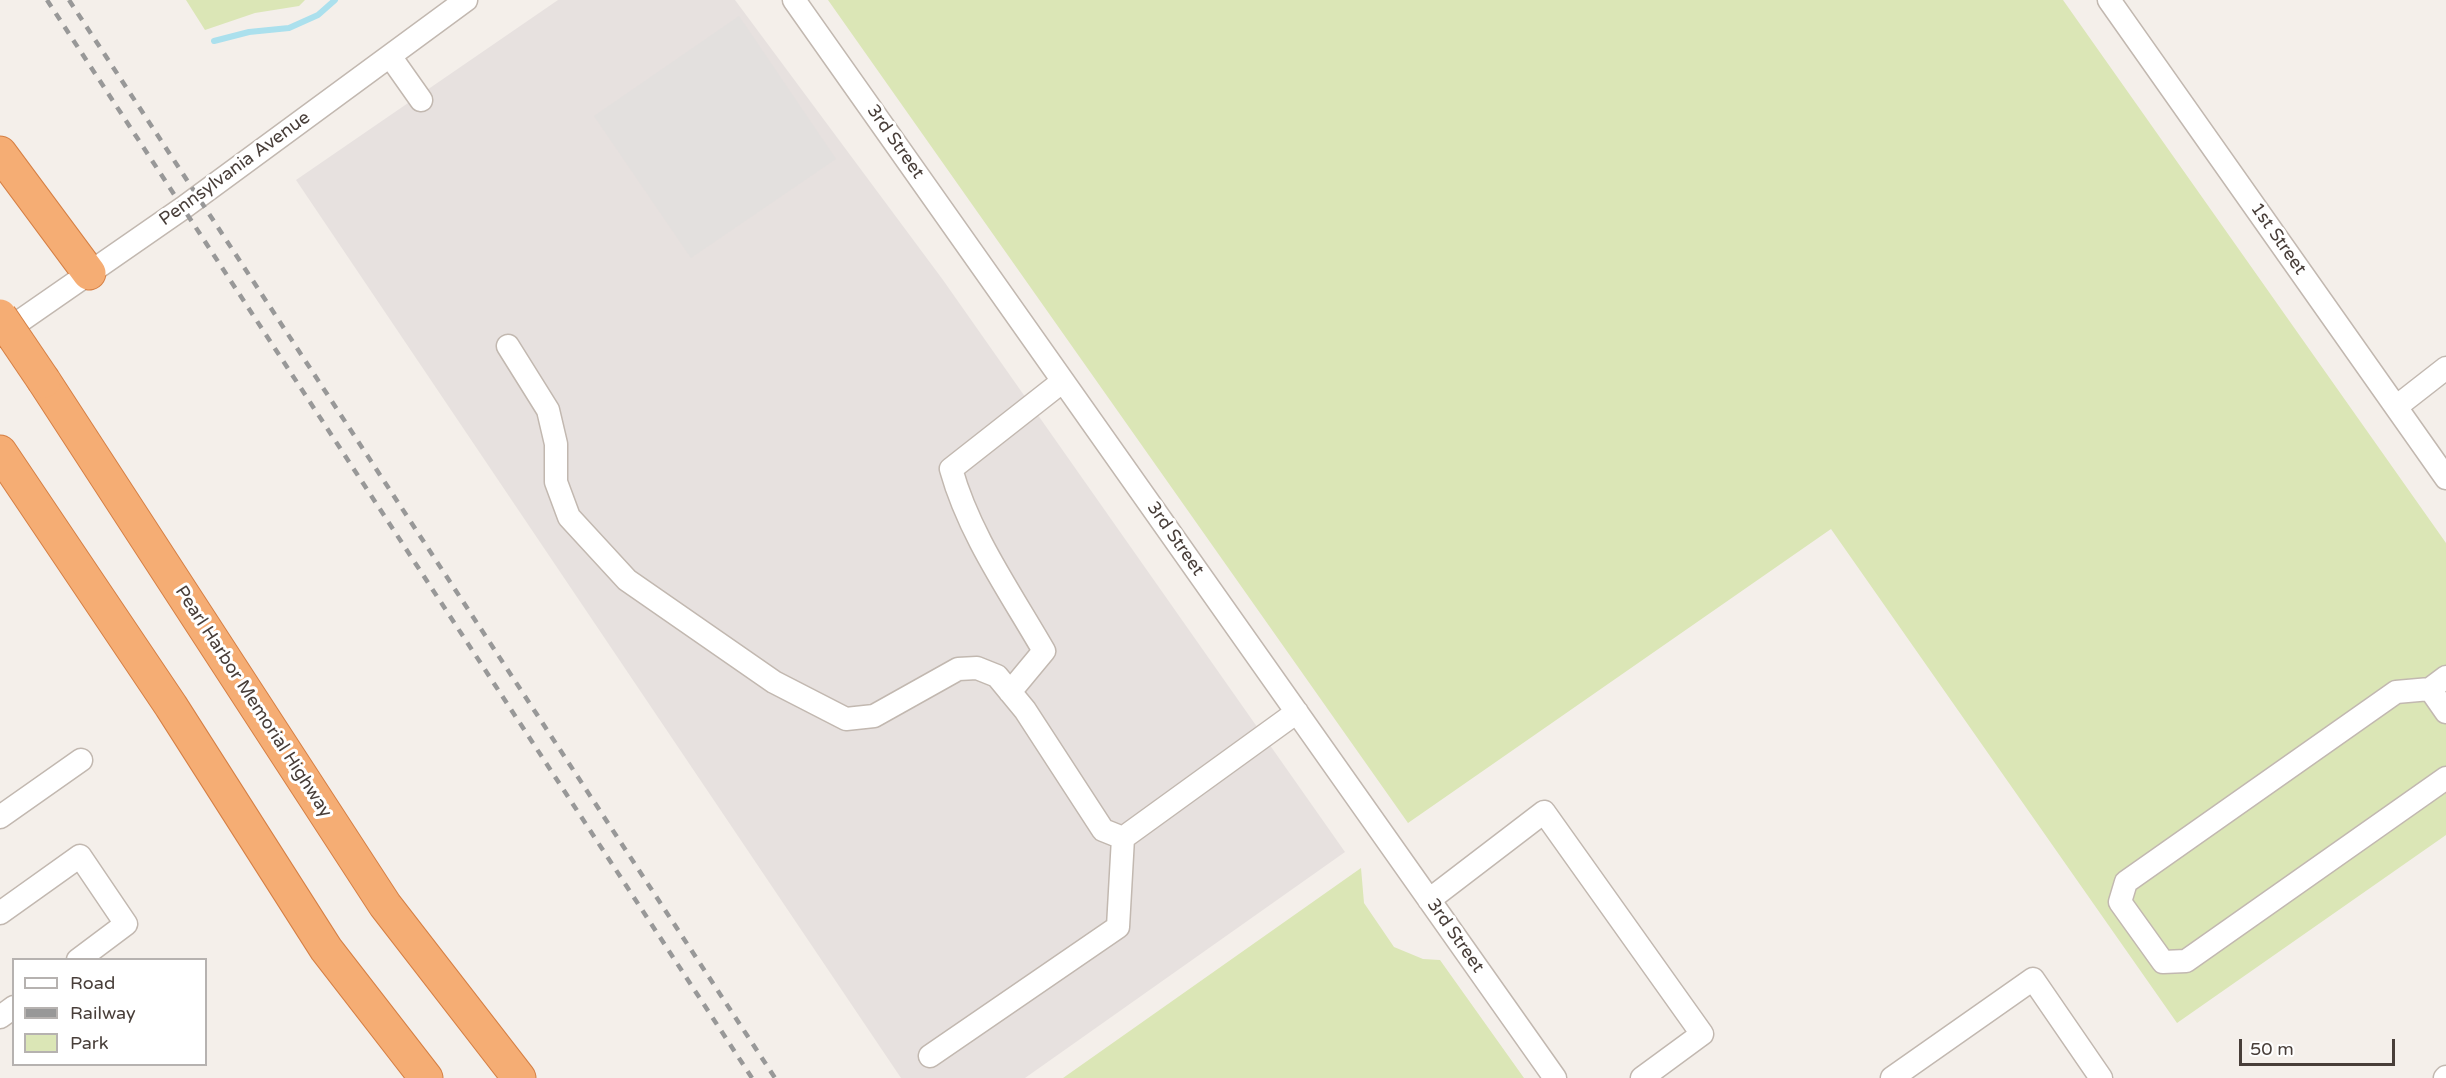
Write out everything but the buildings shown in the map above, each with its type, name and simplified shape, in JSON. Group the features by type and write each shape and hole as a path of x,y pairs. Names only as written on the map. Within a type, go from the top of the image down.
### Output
{"highway":[{"path":"0,153 89,273"},
{"name":"Pearl Harbor Memorial Highway","path":"0,316 385,905 519,1078"},
{"path":"0,452 171,706 326,949 426,1078"}],"street":[{"name":"Pennsylvania Avenue","path":"0,335 183,208 466,0"},
{"name":"3rd Street","path":"794,0 1555,1078"},
{"name":"1st Street","path":"2109,0 2446,478"},
{"path":"390,56 421,100"},
{"path":"508,346 548,410 556,444 556,482 569,517 627,580 774,682 846,719 874,716 958,669 977,668 997,676 1025,711 1103,830 1123,838"},
{"path":"2396,407 2446,368"},
{"path":"1010,692 1044,651 983,548 958,494 951,469 1063,381"},
{"path":"2446,712 2438,683 2396,692 2126,882 2120,902 2163,962 2186,961 2446,778"},
{"path":"1123,838 1297,712"},
{"path":"0,817 81,760"},
{"path":"1429,900 1544,812 1702,1034 1642,1078"},
{"path":"930,1056 1118,927 1123,838"},
{"path":"0,913 80,856 126,924 81,958"},
{"path":"1892,1078 2032,979 2101,1078"}],"shaded area":[{"path":"558,0 735,0 943,280 1345,852 1025,1078 901,1078 296,180"},
{"path":"739,16 836,159 691,258 594,116"}],"green space":[{"path":"186,0 305,0 299,6 255,13 205,30"},
{"path":"828,0 2063,0 2446,543 2446,835 2177,1023 1831,529 1408,823"},
{"path":"1361,868 1364,903 1394,947 1423,959 1440,960 1524,1078 1063,1078"}],"waterway":[{"path":"214,41 249,32 289,28 318,15 335,0"}],"railway":[{"path":"47,0 752,1078"},
{"path":"69,0 775,1078"}]}
